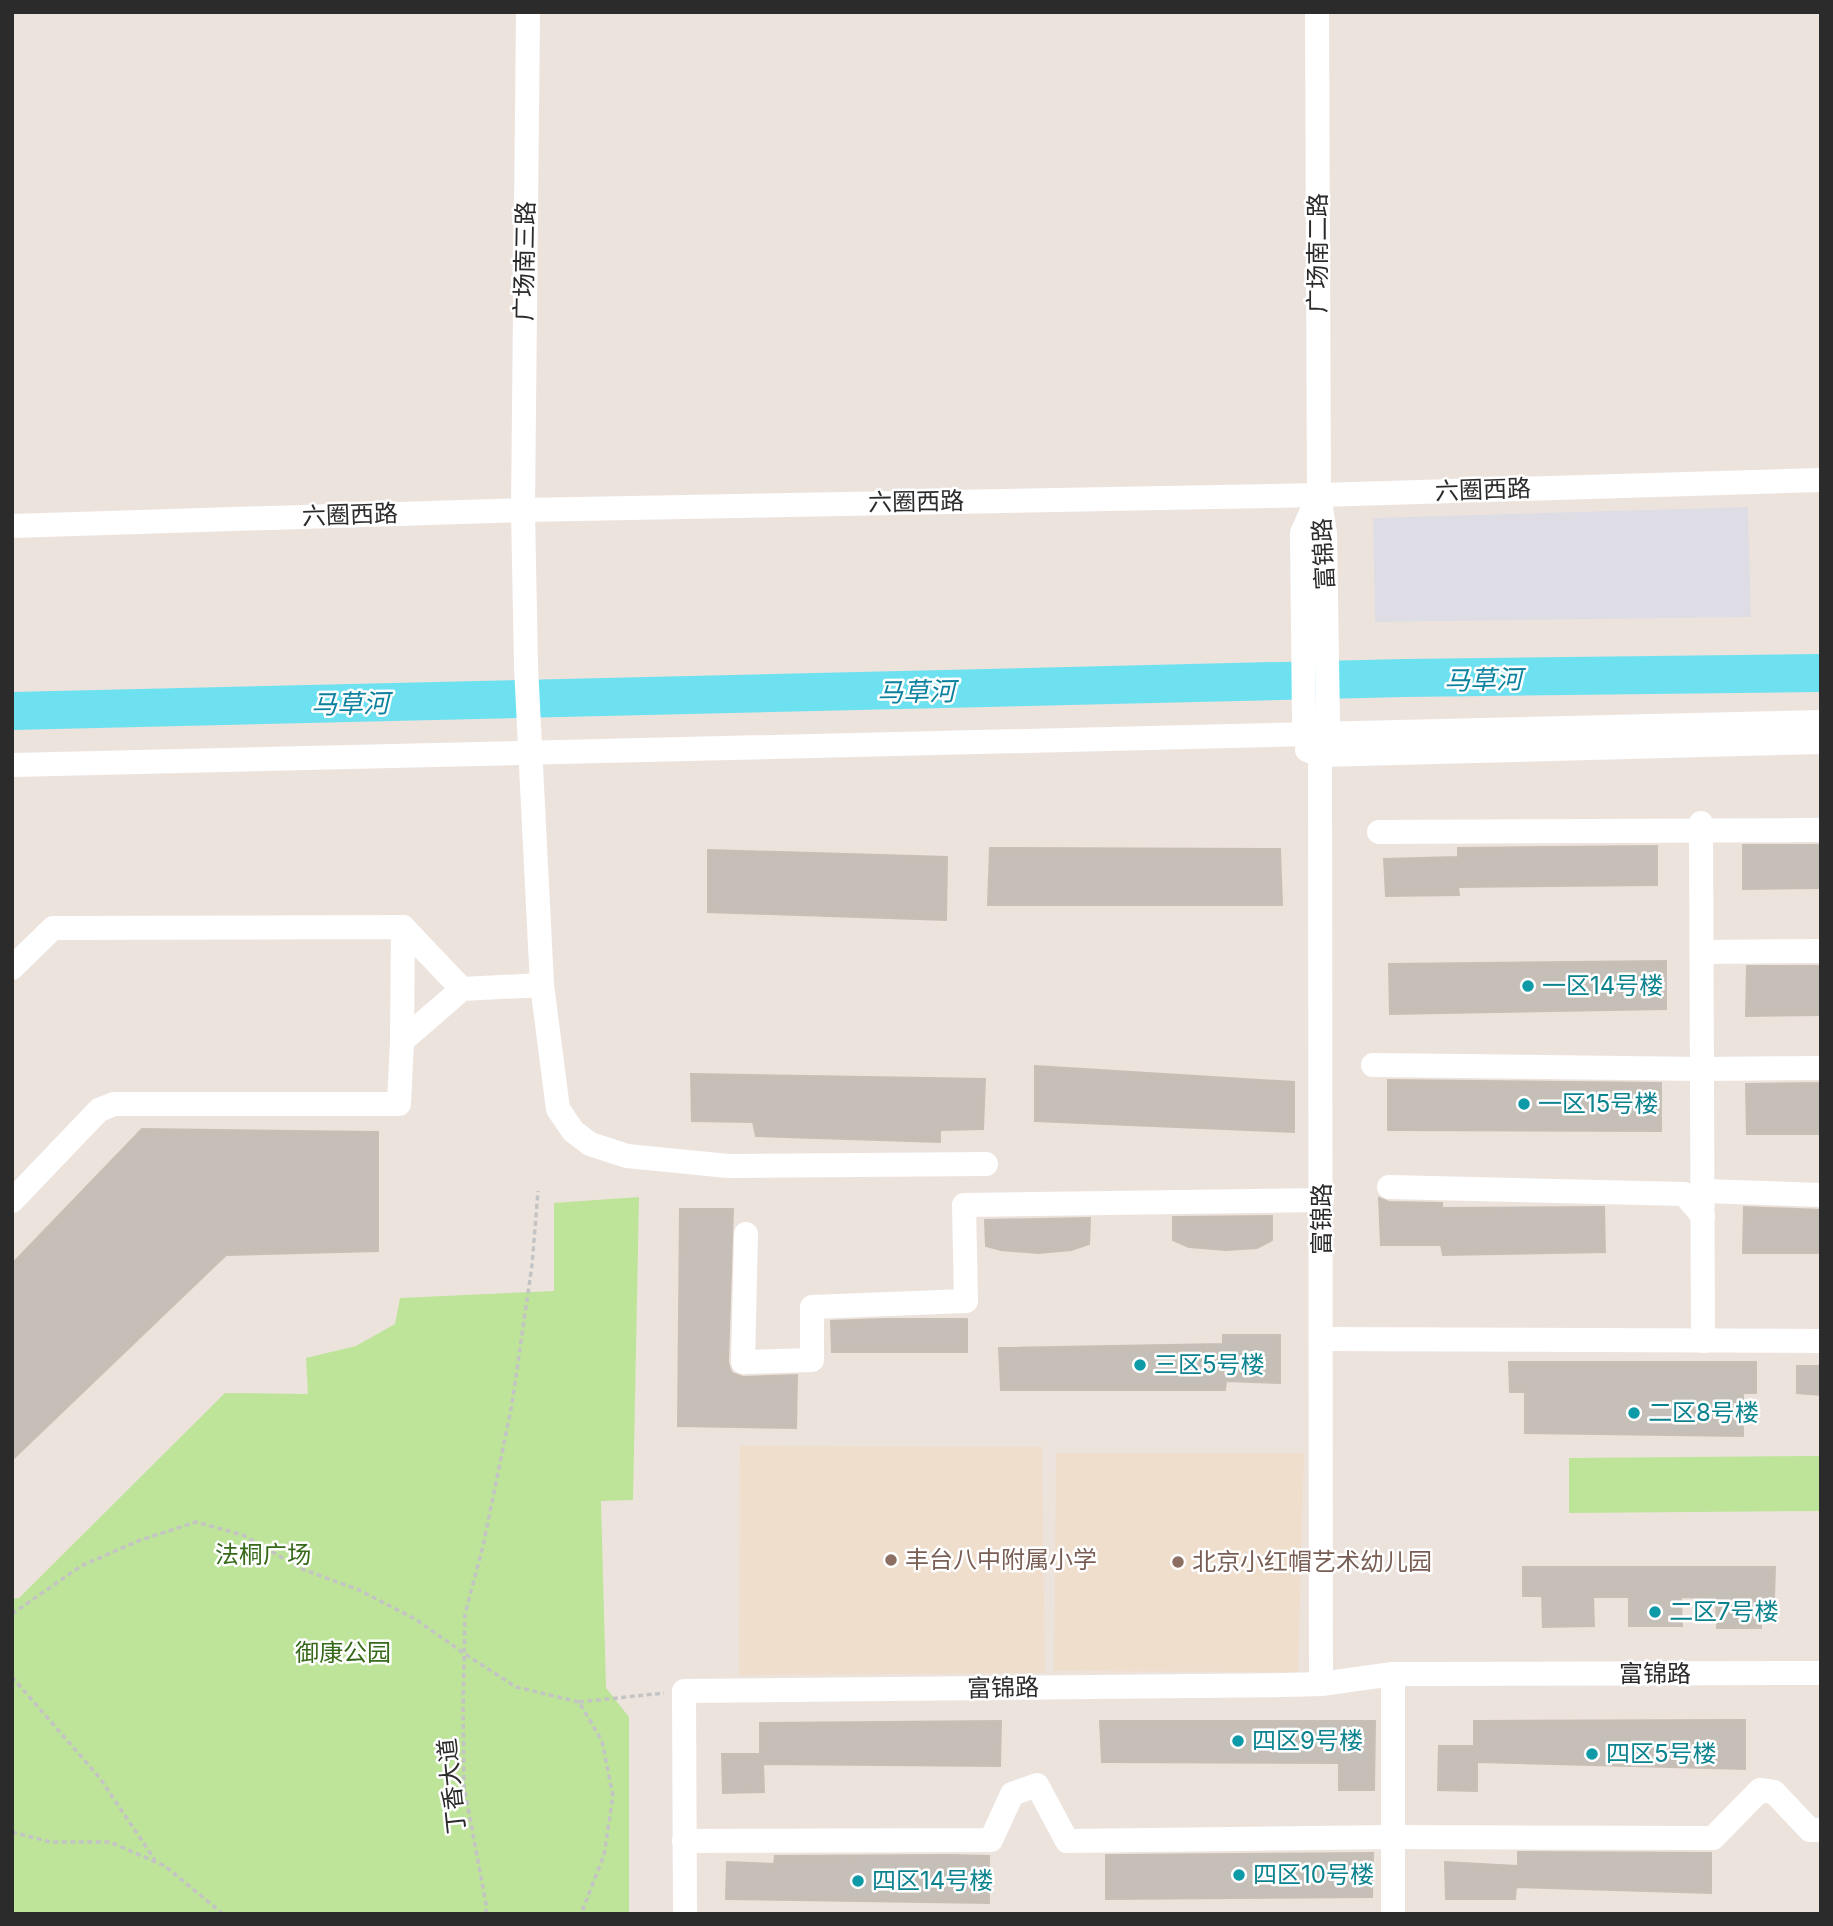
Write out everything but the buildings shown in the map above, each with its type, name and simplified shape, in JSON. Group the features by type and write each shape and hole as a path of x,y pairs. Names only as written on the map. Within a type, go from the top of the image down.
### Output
{"street":[{"name":"广场南三路","path":"528,12 523,510 526,666 542,985 558,1109 573,1131 590,1144 627,1156 728,1166 986,1164"},
{"name":"广场南二路","path":"1317,12 1319,495"},
{"name":"六圈西路","path":"12,526 523,510 1319,495 1821,480"},
{"name":"富锦路","path":"1319,495 1325,533 1315,654 1322,1199 1321,1684"},
{"path":"12,765 529,745 1263,736 1821,722"},
{"path":"1318,734 1821,742"},
{"path":"1379,832 1702,827 1821,830"},
{"path":"1702,827 1703,1341"},
{"path":"12,968 53,928 403,927 463,989"},
{"path":"12,1201 99,1110 114,1104 399,1104 403,927"},
{"path":"1702,952 1821,951"},
{"path":"402,1041 463,989 542,985"},
{"path":"1373,1065 1821,1068"},
{"path":"1389,1187 1684,1194 1703,1216"},
{"path":"1703,1191 1821,1195"},
{"path":"746,1234 743,1362 812,1360 812,1307 966,1300 964,1205 1322,1199"},
{"path":"1322,1339 1821,1341"},
{"name":"富锦路","path":"684,1691 1321,1684 1393,1674 1821,1673"},
{"path":"1393,1674 1393,1914"},
{"path":"684,1691 685,1914"},
{"path":"684,1841 991,1840 1012,1794 1037,1785 1067,1840 1713,1838 1760,1790 1774,1793 1810,1830 1821,1830"}],"path":[{"name":"丁香大道","path":"486,1914 464,1786 465,1614 483,1546 512,1404 532,1265 538,1191"},
{"path":"12,1614 81,1566 138,1541 196,1522 243,1535 302,1569 359,1590 415,1619 516,1687 579,1702 684,1691"},
{"path":"12,1677 99,1777 155,1861"},
{"path":"579,1702 602,1741 613,1796 604,1855 580,1914"},
{"path":"12,1832 51,1842 110,1842 165,1866 221,1913"}],"shaded area":[{"path":"1748,507 1751,617 1375,622 1373,518"},
{"name":"丰台八中附属小学","path":"740,1446 1042,1447 1045,1673 739,1675"},
{"name":"北京小红帽艺术幼儿园","path":"1056,1453 1304,1453 1298,1672 1054,1671"}],"green space":[{"name":"御康公园","path":"639,1197 633,1500 601,1501 606,1688 629,1717 629,1914 12,1914 12,1599 19,1598 225,1393 308,1394 306,1358 356,1346 395,1324 400,1298 554,1291 554,1203"},
{"path":"1821,1456 1821,1511 1569,1513 1569,1458"}],"waterway":[{"name":"马草河","path":"12,711 1404,678 1821,673"}],"place":[{"name":"一区14号楼","path":"1528,986"},
{"name":"一区15号楼","path":"1524,1104"},
{"name":"三区5号楼","path":"1140,1365"},
{"name":"二区8号楼","path":"1634,1413"},
{"name":"丰台八中附属小学","path":"891,1560"},
{"name":"北京小红帽艺术幼儿园","path":"1178,1562"},
{"name":"二区7号楼","path":"1655,1612"},
{"name":"四区9号楼","path":"1238,1741"},
{"name":"四区5号楼","path":"1592,1754"},
{"name":"四区10号楼","path":"1239,1875"},
{"name":"四区14号楼","path":"858,1881"}],"park label":[{"name":"法桐广场","path":"263,1555"}]}
